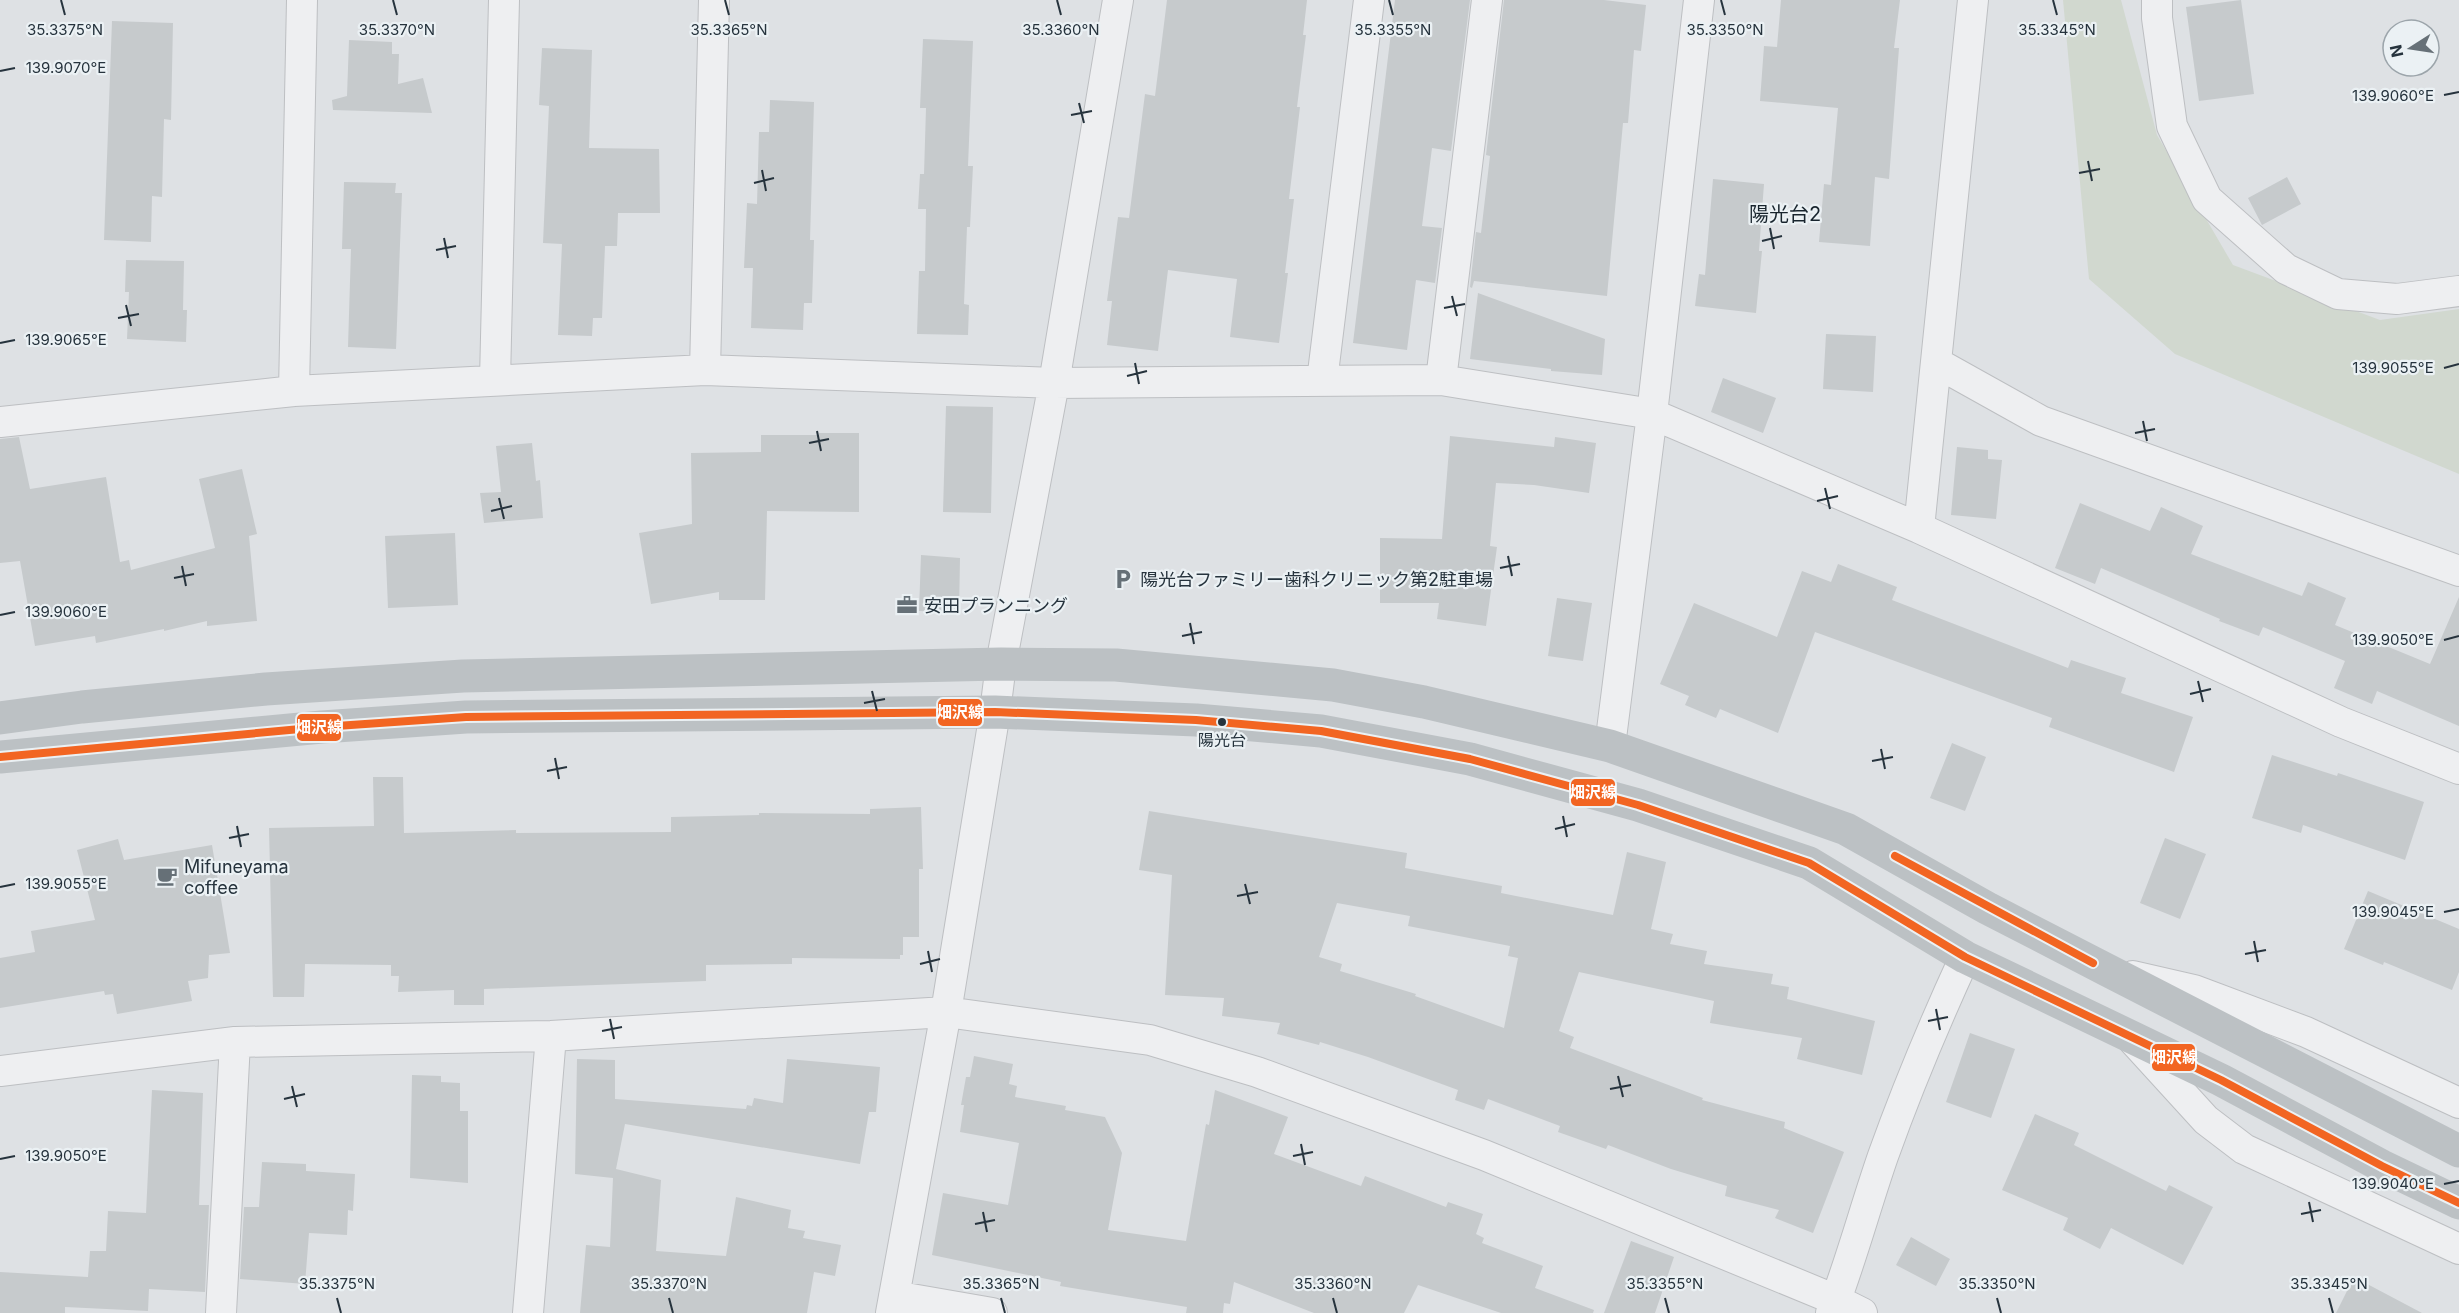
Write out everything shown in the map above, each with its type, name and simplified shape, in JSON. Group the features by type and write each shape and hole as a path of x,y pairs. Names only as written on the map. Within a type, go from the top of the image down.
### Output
{"street":[{"path":"294,392 302,0"},
{"path":"495,380 504,0"},
{"path":"705,370 714,0"},
{"path":"992,1313 892,1304 946,1012 1001,664 1054,383 1118,0"},
{"path":"1322,381 1369,0"},
{"path":"1441,380 1487,0"},
{"path":"1610,746 1652,414 1699,0"},
{"path":"1919,528 1973,0"},
{"path":"2157,0 2157,18 2172,126 2207,199 2286,269 2338,294 2397,299 2459,291"},
{"path":"1937,363 2041,421 2459,571"},
{"path":"0,422 294,392 705,370 1054,383 1441,380 1652,414 1919,528 2341,722 2459,769"},
{"path":"0,718 82,707 266,689 463,676 1001,664 1116,665 1333,686 1424,702 1610,746 1846,829 2233,1036 2459,1150"},
{"path":"0,757 322,727 466,717 995,712 1196,720 1321,731 1470,759 1638,806 1809,863 1965,957 2221,1080 2382,1166 2459,1203"},
{"path":"1833,1306 1850,1262 1886,1147 1940,1011 1965,957"},
{"path":"2107,970 2194,990 2306,1032 2459,1103"},
{"path":"0,1071 235,1042 551,1036 946,1012 1150,1040 1257,1072 1484,1155 1833,1306 1862,1313"},
{"path":"528,1313 551,1036"},
{"path":"2130,1037 2206,1120 2244,1149 2459,1249"},
{"path":"221,1313 235,1042"}],"shaded area":[{"path":"2063,0 2121,0 2157,135 2233,265 2380,320 2459,309 2459,474 2175,354 2089,279"}],"building":[{"path":"1167,0 1307,0 1303,35 1306,35 1297,107 1300,107 1289,199 1294,199 1285,273 1288,273 1279,343 1230,337 1237,279 1168,270 1158,351 1107,345 1112,301 1107,301 1118,217 1129,218 1145,94 1155,96"},
{"path":"1395,0 1470,0 1451,151 1432,148 1422,226 1442,228 1435,283 1416,280 1407,350 1353,343"},
{"path":"1504,0 1604,0 1646,5 1641,51 1634,50 1628,123 1623,123 1607,296 1474,281 1472,288 1470,287 1476,232 1481,233 1490,156 1486,155"},
{"path":"1781,0 1900,0 1894,48 1899,48 1889,179 1875,177 1870,246 1819,242 1824,184 1831,185 1838,108 1760,101 1764,46 1777,47"},
{"path":"2241,0 2254,94 2199,101 2186,7"},
{"path":"112,21 173,23 171,120 164,119 162,197 152,196 151,242 104,240"},
{"path":"923,39 973,41 968,166 973,166 970,227 967,227 964,304 969,305 968,335 917,334 919,271 925,271 926,209 918,209 920,174 924,174 926,108 920,108"},
{"path":"349,40 392,42 392,54 399,54 398,84 423,78 432,113 333,110 332,100 347,96"},
{"path":"542,48 592,50 589,148 659,149 660,213 618,213 617,246 605,246 602,318 593,318 592,336 558,335 562,244 543,243 549,106 539,105"},
{"path":"770,100 814,102 810,240 814,240 812,303 804,303 803,330 751,328 753,268 744,268 747,203 757,204 759,132 769,132"},
{"path":"2287,177 2301,204 2262,225 2248,198"},
{"path":"1713,179 1764,184 1759,251 1762,251 1756,313 1695,306 1699,274 1705,275"},
{"path":"344,182 396,183 395,193 402,193 396,349 348,347 351,249 342,249"},
{"path":"126,260 184,261 183,310 187,310 186,342 127,339 129,292 125,292"},
{"path":"1478,293 1605,339 1602,375 1551,371 1551,369 1470,359"},
{"path":"1826,334 1876,336 1873,392 1823,389"},
{"path":"1723,378 1776,398 1763,433 1711,412"},
{"path":"946,406 993,407 991,513 943,512"},
{"path":"819,433 859,433 859,512 767,511 765,600 719,600 719,592 651,604 639,533 692,524 691,453 761,452 761,435 819,435"},
{"path":"1450,436 1554,447 1555,437 1596,443 1589,493 1534,485 1496,483 1490,546 1497,547 1486,626 1437,619 1439,603 1380,603 1380,538 1442,539"},
{"path":"19,437 30,489 106,477 120,562 129,560 131,570 215,548 199,479 242,469 257,534 249,536 257,621 207,626 207,621 96,643 95,636 35,646 20,561 0,563 0,439"},
{"path":"532,443 536,481 540,480 543,518 484,523 480,493 501,492 496,446"},
{"path":"1957,447 1988,450 1988,459 2002,460 1996,519 1951,515"},
{"path":"2080,503 2150,531 2161,507 2203,526 2191,554 2302,596 2308,582 2346,598 2335,625 2430,664 2459,597 2459,726 2377,691 2372,704 2334,688 2345,661 2263,627 2259,636 2219,621 2220,619 2101,568 2095,584 2055,568"},
{"path":"455,533 458,605 388,608 385,536"},
{"path":"921,555 960,558 959,612 919,611"},
{"path":"1838,564 1897,587 1892,600 2068,668 2071,660 2126,678 2121,693 2193,717 2174,772 2049,727 2052,718 1815,632 1778,733 1720,709 1716,718 1685,705 1689,696 1660,684 1694,603 1777,637 1802,571 1831,582"},
{"path":"1557,598 1592,603 1583,661 1548,656"},
{"path":"1952,743 1986,757 1965,811 1930,798"},
{"path":"2272,755 2337,776 2338,773 2424,802 2405,860 2303,825 2301,833 2252,818"},
{"path":"373,777 403,777 404,833 516,830 516,833 671,832 671,817 759,815 759,813 870,814 870,809 921,807 923,869 919,869 919,937 903,937 903,955 900,955 900,959 792,958 792,964 706,965 706,981 484,989 484,1005 454,1005 454,990 398,992 399,976 391,976 391,965 305,964 304,997 273,997 269,828 374,826"},
{"path":"1149,811 1407,853 1405,868 1502,886 1501,893 1613,915 1627,852 1666,862 1651,929 1673,934 1670,944 1707,951 1704,964 1773,974 1771,984 1789,987 1787,999 1875,1021 1862,1075 1797,1059 1802,1038 1710,1023 1714,1001 1579,972 1559,1031 1574,1037 1570,1048 1703,1098 1702,1100 1785,1122 1784,1128 1844,1152 1813,1233 1775,1218 1779,1210 1725,1196 1727,1186 1671,1169 1608,1145 1606,1149 1558,1132 1560,1126 1488,1099 1484,1110 1455,1100 1458,1090 1320,1042 1319,1045 1277,1034 1280,1023 1222,1016 1224,998 1165,995 1172,875 1139,870","holes":["1337,903 1410,916 1408,926 1510,946 1508,956 1518,958 1504,1028 1415,996 1416,994 1340,971 1342,964 1319,957"]},
{"path":"2165,838 2206,854 2180,919 2140,903"},
{"path":"118,839 124,860 212,845 230,953 209,955 208,978 188,981 192,1001 117,1014 113,994 105,995 104,991 0,1008 0,958 35,952 31,931 95,920 77,850"},
{"path":"2368,891 2459,929 2459,972 2452,990 2384,962 2383,965 2344,949"},
{"path":"1970,1033 2015,1049 1991,1118 1946,1102"},
{"path":"974,1056 1013,1064 1009,1084 1017,1086 1015,1097 1066,1106 1065,1110 1105,1117 1122,1153 1108,1230 1186,1241 1206,1124 1209,1125 1215,1090 1288,1117 1274,1154 1361,1186 1365,1176 1446,1207 1448,1202 1483,1214 1476,1234 1484,1238 1482,1243 1543,1266 1535,1288 1594,1310 1593,1313 1501,1313 1418,1285 1404,1313 1314,1313 1234,1282 1230,1304 1224,1303 1223,1313 1186,1313 1187,1307 1060,1286 1061,1282 932,1255 943,1193 1008,1205 1019,1143 960,1132 964,1105 961,1105 966,1077 970,1077"},
{"path":"577,1059 615,1060 615,1099 746,1109 747,1105 752,1106 754,1098 783,1103 787,1059 880,1067 876,1112 869,1112 860,1164 625,1124 616,1169 661,1180 656,1251 726,1256 736,1197 791,1210 788,1228 805,1231 803,1238 841,1245 835,1276 814,1272 807,1313 580,1313 586,1245 610,1247 613,1178 575,1174"},
{"path":"412,1075 441,1076 441,1082 460,1083 460,1111 468,1111 468,1183 410,1178"},
{"path":"152,1090 203,1093 199,1205 209,1205 205,1292 149,1289 148,1311 65,1307 65,1313 0,1313 0,1272 88,1277 90,1251 106,1251 108,1211 146,1213"},
{"path":"2035,1114 2079,1133 2074,1145 2166,1191 2169,1185 2213,1207 2183,1265 2111,1228 2100,1249 2063,1230 2068,1218 2002,1190"},
{"path":"262,1162 306,1164 306,1171 355,1174 353,1211 348,1210 347,1235 309,1233 305,1284 240,1279 244,1207 259,1207"},
{"path":"1911,1237 1950,1259 1936,1286 1896,1265"},
{"path":"1631,1241 1674,1257 1655,1313 1604,1313"},
{"path":"2354,1277 2422,1313 2336,1313"}],"transit line":[{"name":"畑沢線","path":"0,757 322,727 466,717 995,712 1196,720 1321,731 1470,759 1638,805 1809,863 1965,957 2221,1080 2382,1166 2459,1203"},
{"name":"畑沢線","path":"1895,856 2093,963"}],"place":[{"name":"陽光台ファミリー歯科クリニック第2駐車場","path":"1123,579"},
{"name":"安田プランニング","path":"907,605"},
{"name":"陽光台","path":"1222,722"},
{"name":"Mifuneyama coffee","path":"167,876"}],"district":[{"name":"陽光台2","path":"1785,214"}]}
